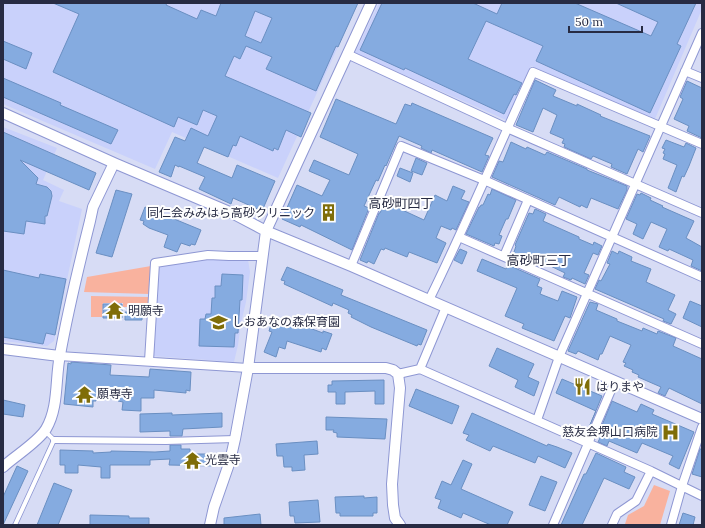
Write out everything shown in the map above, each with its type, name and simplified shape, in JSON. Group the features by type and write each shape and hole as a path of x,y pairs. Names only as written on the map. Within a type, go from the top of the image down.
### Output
{"street":[{"path":"210,525 214,507 230,461 235,439 248,368 266,231 371,3"},
{"path":"536,420 559,357 702,33"},
{"path":"347,54 507,128 702,213"},
{"path":"685,71 702,78"},
{"path":"429,300 460,237 533,72 661,125 702,144"},
{"path":"3,113 114,163 232,213 266,231 351,266 702,419"},
{"path":"351,266 402,146 484,180 702,277"},
{"path":"3,467 45,431 50,422 54,409 59,356 93,208 114,163"},
{"path":"504,256 528,200"},
{"path":"460,237 702,344"},
{"path":"149,361 155,263 208,255 263,256"},
{"path":"420,369 446,307"},
{"path":"3,349 59,356 248,368 386,368 394,370 398,374 400,388 392,484 395,518 400,525"},
{"path":"398,374 420,369 650,471 702,496"},
{"path":"553,525 615,381"},
{"path":"671,525 682,486 702,427"},
{"path":"54,440 166,441 235,439"},
{"path":"612,525 617,514 636,501 650,471"}],"lane":[{"path":"15,525 54,440 45,431"}],"shaded area":[{"path":"3,3 358,3 278,178 172,132 155,169 3,104"},
{"path":"379,3 702,3 702,9 655,119 531,66 506,120 355,53"},
{"path":"3,127 57,148 43,180 64,190 59,201 82,209 54,341 47,346 3,341"},
{"path":"207,257 248,260 250,272 246,302 234,362 153,356 159,268 163,264"},
{"path":"151,266 149,294 84,292 87,277"},
{"path":"91,296 149,297 149,307 123,307 123,303 103,303 102,317 91,317"},
{"path":"654,485 670,491 660,525 625,524 628,515 644,506"}],"building":[{"path":"53,3 167,3 166,5 197,19 201,10 216,16 221,3 358,3 338,47 336,46 316,91 266,69 272,57 246,46 240,59 234,56 225,76 311,113 301,137 286,130 278,150 274,148 273,151 240,136 236,146 233,145 228,157 204,147 197,163 232,178 237,165 275,181 262,211 233,198 231,204 199,189 205,177 179,166 175,165 171,177 159,172 175,137 185,141 191,128 208,136 217,116 203,110 197,125 178,117 174,127 53,72 79,14","holes":["255,11 272,18 261,43 245,36"]},
{"path":"382,3 473,3 497,14 502,3 575,3 651,36 658,22 616,3 696,3 677,44 681,46 650,113 536,61 543,46 486,21 468,59 522,83 516,95 514,94 504,114 405,68 404,70 360,50"},
{"path":"3,41 32,53 26,69 3,59"},
{"path":"3,78 118,130 111,144 3,97"},
{"path":"535,80 556,90 553,96 577,106 577,104 601,115 600,116 650,136 643,152 638,149 627,174 611,167 612,164 593,156 591,159 564,147 565,144 562,143 564,139 550,133 557,115 543,108 533,132 516,125"},
{"path":"687,81 702,88 702,138 687,131 689,126 674,119 683,99 680,97"},
{"path":"336,99 396,124 405,104 411,106 412,103 493,138 485,155 489,156 482,172 432,150 431,153 421,148 422,146 399,136 386,166 385,165 378,181 376,180 364,206 369,208 352,250 301,225 300,227 282,219 297,185 322,196 330,180 309,171 314,160 349,175 358,154 320,137"},
{"path":"3,132 96,173 89,190 20,160 38,178 36,184 47,187 51,191 52,196 47,216 45,216 45,224 26,221 24,234 3,231"},
{"path":"666,140 684,147 686,143 696,148 676,192 668,188 677,165 663,159 665,149 662,148"},
{"path":"511,142 545,155 547,152 627,186 627,190 618,209 591,198 587,208 581,205 580,207 559,197 555,205 492,177 499,161 503,162"},
{"path":"416,158 427,163 422,175 411,171"},
{"path":"400,168 413,173 410,182 397,176"},
{"path":"453,186 465,191 461,199 469,202 456,230 452,228 451,230 441,226 436,238 446,243 437,263 409,252 407,257 385,248 384,250 381,249 374,264 368,261 367,263 360,260 385,202 424,220 435,195 447,201"},
{"path":"492,189 516,200 499,235 502,236 499,244 495,243 494,246 466,234 479,207 483,205"},
{"path":"116,190 132,194 112,257 96,253"},
{"path":"641,193 651,198 650,200 663,206 662,207 694,221 686,238 702,247 702,271 691,266 693,260 669,249 668,251 659,247 667,229 651,222 643,239 633,234 637,224 626,219 637,194 640,195"},
{"path":"145,207 201,230 195,245 191,244 190,246 181,243 177,252 164,247 168,235 149,228 143,224 144,221 140,220"},
{"path":"535,209 546,214 543,221 593,245 594,242 602,246 598,255 593,253 584,273 589,275 585,284 572,278 571,280 563,277 565,273 536,259 527,256 525,260 513,255 515,245 529,213 533,214"},
{"path":"460,249 467,252 462,264 454,260"},
{"path":"612,251 618,254 619,251 632,257 631,261 651,269 646,282 675,295 668,310 676,314 671,324 663,321 664,319 595,289 599,280 601,281 610,264 607,263"},
{"path":"482,259 506,269 508,265 540,279 537,286 542,288 540,294 558,301 562,291 577,297 570,318 565,316 554,341 522,328 524,324 505,316 517,288 477,271"},
{"path":"287,267 343,290 341,295 427,330 421,345 418,344 417,346 371,327 351,317 352,315 348,313 349,310 333,303 332,306 284,284 285,281 281,280"},
{"path":"3,270 39,278 40,274 66,279 55,335 46,333 43,344 3,337"},
{"path":"222,274 243,275 238,333 235,333 234,347 199,346 200,319 205,319 206,314 211,314 212,298 215,298 215,286 221,286"},
{"path":"690,301 702,306 702,327 683,318"},
{"path":"590,302 598,304 596,310 617,319 617,321 642,331 643,328 657,334 658,331 676,338 673,346 702,359 702,404 669,388 665,396 658,393 661,387 638,377 639,375 632,372 633,370 624,366 626,363 623,362 631,345 610,336 598,360 578,351 576,354 568,351"},
{"path":"103,304 122,304 122,318 103,318"},
{"path":"125,312 142,313 142,320 125,320"},
{"path":"273,318 304,328 304,326 323,333 323,331 332,334 326,350 322,348 321,352 287,341 285,349 279,347 276,357 264,352 272,332 269,331"},
{"path":"497,348 534,364 528,377 539,382 534,396 515,387 518,380 489,366"},
{"path":"71,362 111,365 110,375 149,377 150,369 191,372 190,391 186,390 186,393 154,390 154,398 141,398 141,411 122,410 123,402 118,401 118,399 96,398 96,401 93,401 93,407 64,404 68,363 71,364"},
{"path":"562,379 602,396 596,411 556,393"},
{"path":"384,380 384,404 375,404 375,391 345,392 345,404 336,404 336,392 328,392 328,385 332,385 332,381"},
{"path":"416,389 459,406 452,424 409,406"},
{"path":"3,400 25,405 23,417 3,414"},
{"path":"612,401 637,412 641,404 654,410 652,414 694,432 679,469 669,464 673,456 642,443 637,453 609,441 607,446 598,442 603,432 600,430"},
{"path":"172,413 172,415 222,413 222,427 183,429 182,436 170,436 170,431 140,432 140,414"},
{"path":"472,413 547,446 548,444 572,453 565,468 538,456 535,463 493,446 490,451 466,440 469,435 463,433"},
{"path":"326,417 387,419 385,439 337,437 337,433 333,432 334,430 326,430"},
{"path":"317,441 318,454 304,455 305,470 292,471 292,467 284,467 283,456 277,456 276,444"},
{"path":"170,445 181,445 181,449 190,449 190,454 211,454 211,459 217,459 216,466 169,465 170,459 150,460 150,465 110,465 110,478 101,478 101,467 78,465 78,473 65,473 65,465 60,465 60,450 93,451 93,453 111,451 155,452 170,451"},
{"path":"700,449 702,449 702,477 692,474"},
{"path":"596,453 626,467 624,472 635,477 629,489 604,478 582,525 561,525 584,474 586,474"},
{"path":"463,460 472,464 461,489 513,512 507,525 491,525 463,513 461,518 438,508 441,500 435,498 442,481 451,485"},
{"path":"17,466 28,471 3,525 3,497"},
{"path":"541,476 557,482 545,511 529,505"},
{"path":"54,483 72,490 58,525 37,525"},
{"path":"364,496 364,498 377,497 377,513 373,513 373,516 340,516 340,513 336,513 335,497"},
{"path":"318,500 320,522 295,523 294,516 290,516 289,502"},
{"path":"683,513 695,517 693,525 679,525"},
{"path":"260,514 261,525 224,525 224,518"},
{"path":"90,515 149,518 149,525 90,525"}],"place":[{"name":"同仁会みみはら高砂クリニック","path":"328,213"},
{"name":"明願寺","path":"115,311"},
{"name":"しおあなの森保育園","path":"219,322"},
{"name":"はりまや","path":"583,387"},
{"name":"願専寺","path":"84,394"},
{"name":"慈友会堺山口病院","path":"671,432"},
{"name":"光雲寺","path":"192,460"}],"district":[{"name":"高砂町四丁","path":"401,203"},
{"name":"高砂町三丁","path":"539,260"}]}
